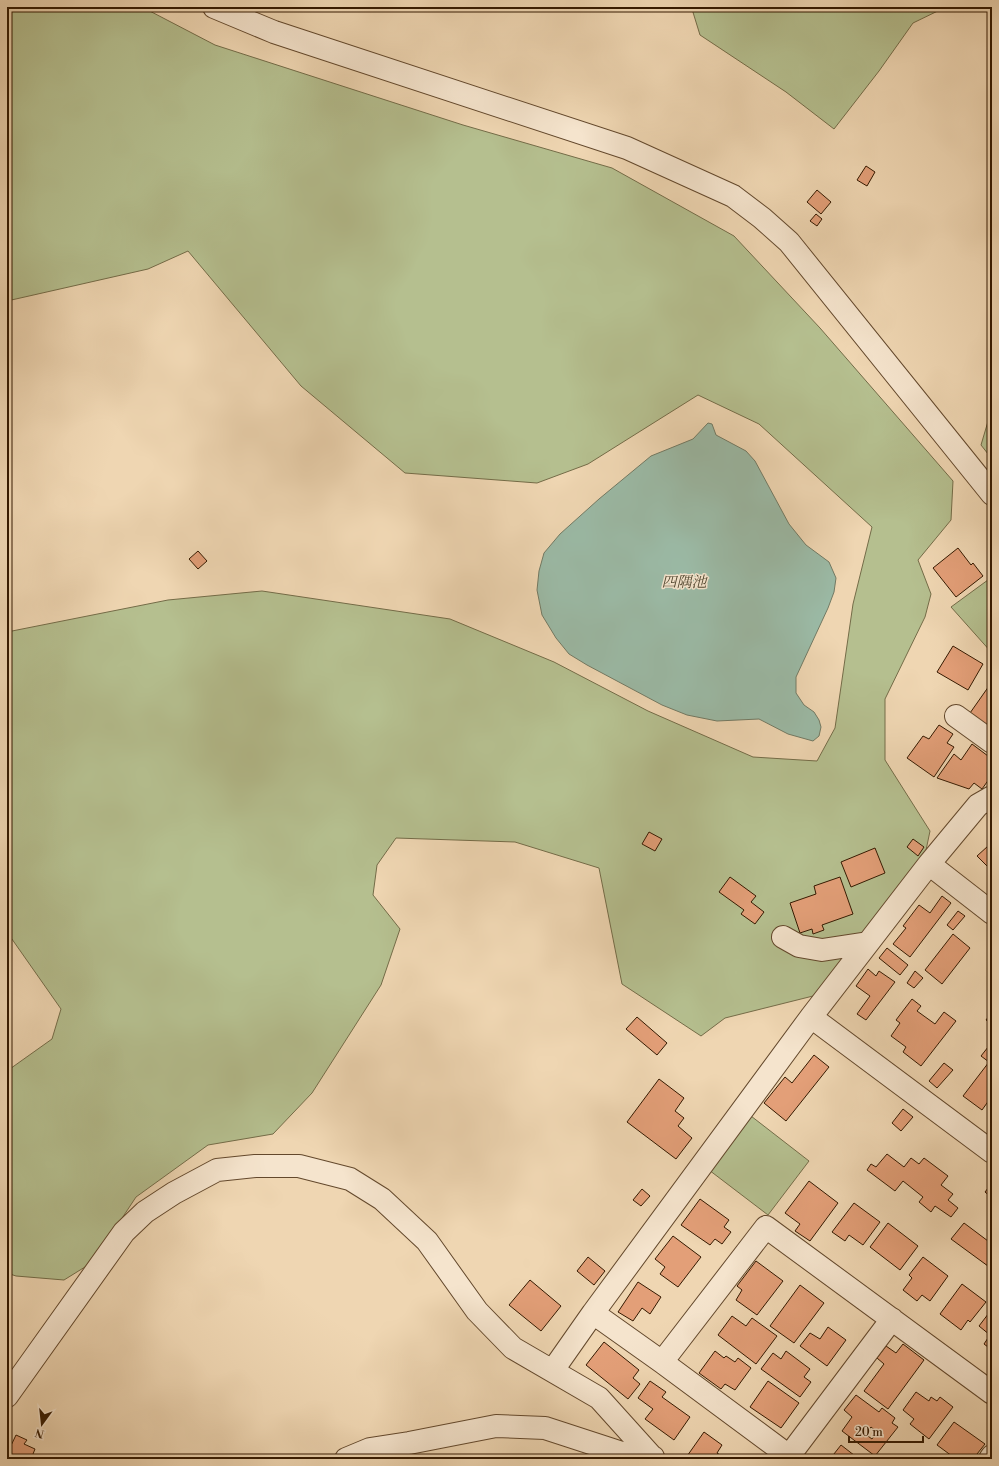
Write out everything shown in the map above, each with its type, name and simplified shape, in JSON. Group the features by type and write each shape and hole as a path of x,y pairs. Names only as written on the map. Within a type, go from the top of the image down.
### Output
{"street":[{"path":"214,7 274,32 627,148 733,196 762,218 789,242 992,494"},
{"path":"956,716 992,742"},
{"path":"553,1370 593,1313 811,1017 929,864 978,805 992,797"},
{"path":"929,864 992,912"},
{"path":"783,937 799,946 822,950 868,943"},
{"path":"811,1017 992,1152"},
{"path":"7,1396 124,1232 145,1212 174,1193 218,1170 255,1166 299,1166 350,1179 382,1199 427,1241 477,1311 513,1348 599,1398 654,1458"},
{"path":"662,1362 766,1228 892,1319 992,1394"},
{"path":"593,1313 789,1456 892,1319"},
{"path":"346,1459 370,1449 496,1426 545,1428 637,1458 654,1458"}],"shaded area":[{"path":"7,7 142,7 215,45 463,125 612,168 734,236 820,328 953,481 951,520 918,560 931,594 925,617 885,699 885,760 930,831 925,855 817,995 725,1018 701,1036 622,984 599,868 515,842 396,838 377,865 373,895 400,929 381,985 312,1093 273,1134 208,1145 136,1197 93,1262 64,1280 16,1276 7,1273 7,1071 52,1039 61,1009 7,932 7,632 168,600 262,591 450,619 554,662 648,711 753,757 817,761 835,728 853,604 872,527 759,424 698,395 588,464 537,483 405,473 301,386 188,251 148,269 7,301"},
{"path":"702,7 946,7 913,23 879,71 834,129 786,92 700,35 692,9"},
{"path":"992,417 992,459 981,445 989,418"},
{"path":"992,577 992,653 951,607"},
{"path":"751,1116 809,1161 768,1215 709,1170"}],"water":[{"name":"四隅池","path":"708,423 712,424 716,435 746,451 755,461 789,524 806,545 829,562 836,578 834,592 828,608 796,677 796,693 804,705 814,712 821,727 819,736 813,741 788,734 759,719 717,721 687,715 662,705 569,654 556,638 542,615 537,590 539,571 544,553 560,534 651,456 693,439"}],"building":[{"path":"866,166 875,172 867,186 857,180"},
{"path":"817,190 831,202 821,214 807,202"},
{"path":"816,214 822,219 817,226 810,221"},
{"path":"958,548 971,565 973,563 983,576 956,597 933,568"},
{"path":"198,551 207,561 198,569 189,559"},
{"path":"953,646 983,664 968,690 937,672"},
{"path":"989,686 992,689 992,729 970,713"},
{"path":"939,725 953,734 947,743 954,747 934,777 907,758 923,736 929,739"},
{"path":"972,744 992,759 992,775 982,789 974,783 969,789 937,778 954,754 961,760"},
{"path":"649,832 662,839 655,851 642,844"},
{"path":"913,839 924,847 918,856 907,847"},
{"path":"988,846 990,848 992,846 992,871 977,856"},
{"path":"875,848 885,873 851,887 841,862"},
{"path":"730,877 756,896 751,902 764,912 755,924 741,914 744,910 719,892"},
{"path":"840,877 853,914 822,925 824,930 813,934 812,929 800,933 790,903 816,894 814,886"},
{"path":"942,896 951,903 910,957 893,944 906,928 903,926 919,905 930,913"},
{"path":"958,911 965,916 953,930 947,925"},
{"path":"953,934 970,948 942,984 925,970"},
{"path":"887,948 908,965 900,975 879,958"},
{"path":"868,969 876,976 879,971 895,982 866,1020 857,1014 870,996 856,986"},
{"path":"915,971 923,978 914,988 907,983"},
{"path":"912,999 921,1006 917,1011 935,1024 944,1012 956,1021 921,1066 903,1052 906,1047 891,1036 900,1023 896,1020"},
{"path":"992,1012 992,1024 986,1020"},
{"path":"637,1017 667,1043 657,1055 626,1029"},
{"path":"992,1042 992,1096 982,1110 963,1096 989,1062 981,1056"},
{"path":"814,1055 829,1067 786,1121 764,1103 785,1077 792,1083"},
{"path":"944,1063 953,1070 937,1088 929,1081"},
{"path":"659,1079 684,1098 675,1111 684,1118 678,1126 692,1138 676,1159 627,1122"},
{"path":"903,1109 913,1117 901,1131 892,1123"},
{"path":"887,1154 904,1167 911,1158 919,1164 924,1158 948,1176 941,1185 953,1194 948,1200 958,1208 951,1217 935,1206 931,1212 919,1202 923,1197 903,1181 895,1191 867,1170 871,1164 876,1167"},
{"path":"809,1181 838,1203 810,1241 795,1231 800,1224 785,1213"},
{"path":"992,1183 992,1198 985,1192"},
{"path":"642,1189 650,1196 641,1206 633,1200"},
{"path":"700,1199 729,1220 724,1227 731,1232 722,1244 715,1239 710,1245 681,1225"},
{"path":"854,1203 880,1222 863,1245 849,1235 845,1241 832,1232"},
{"path":"888,1223 918,1246 900,1270 870,1247"},
{"path":"964,1223 992,1244 992,1269 951,1239"},
{"path":"673,1236 701,1257 678,1287 660,1274 665,1267 655,1259"},
{"path":"588,1257 605,1271 594,1285 577,1271"},
{"path":"923,1257 948,1276 930,1301 922,1295 917,1301 903,1290 912,1278 909,1275"},
{"path":"756,1261 783,1281 757,1315 736,1300 742,1290 737,1286"},
{"path":"530,1280 561,1306 541,1331 509,1305"},
{"path":"638,1282 661,1297 650,1314 642,1308 633,1321 618,1312"},
{"path":"962,1284 986,1302 970,1322 968,1320 961,1330 940,1314"},
{"path":"800,1285 824,1303 794,1343 770,1326"},
{"path":"992,1309 992,1350 984,1344 990,1335 979,1326"},
{"path":"732,1316 746,1326 752,1318 777,1336 756,1364 718,1335"},
{"path":"828,1327 846,1340 827,1366 800,1346 810,1333 820,1339"},
{"path":"604,1342 639,1370 633,1378 640,1384 628,1399 586,1365"},
{"path":"903,1344 924,1360 888,1409 864,1391 884,1364 877,1358 886,1346 896,1353"},
{"path":"715,1351 724,1358 726,1356 735,1362 738,1358 751,1368 735,1390 725,1384 721,1389 699,1373"},
{"path":"786,1351 810,1369 804,1377 811,1382 800,1397 761,1369 773,1353 781,1359"},
{"path":"650,1381 666,1392 662,1397 690,1417 674,1440 645,1419 653,1409 638,1398"},
{"path":"768,1381 799,1403 781,1428 750,1407"},
{"path":"916,1392 929,1401 931,1397 937,1401 940,1397 953,1407 929,1439 910,1424 914,1419 903,1410"},
{"path":"856,1395 879,1412 882,1408 895,1418 892,1423 898,1427 875,1456 842,1431 852,1417 844,1410","holes":["871,1427 877,1432 872,1439 865,1434"]},
{"path":"954,1422 985,1444 973,1459 956,1459 937,1445"},
{"path":"704,1432 722,1445 717,1453 723,1457 722,1459 685,1459"},
{"path":"16,1435 27,1440 24,1444 35,1449 31,1459 7,1459 7,1454"},
{"path":"841,1445 859,1459 830,1459"}]}
